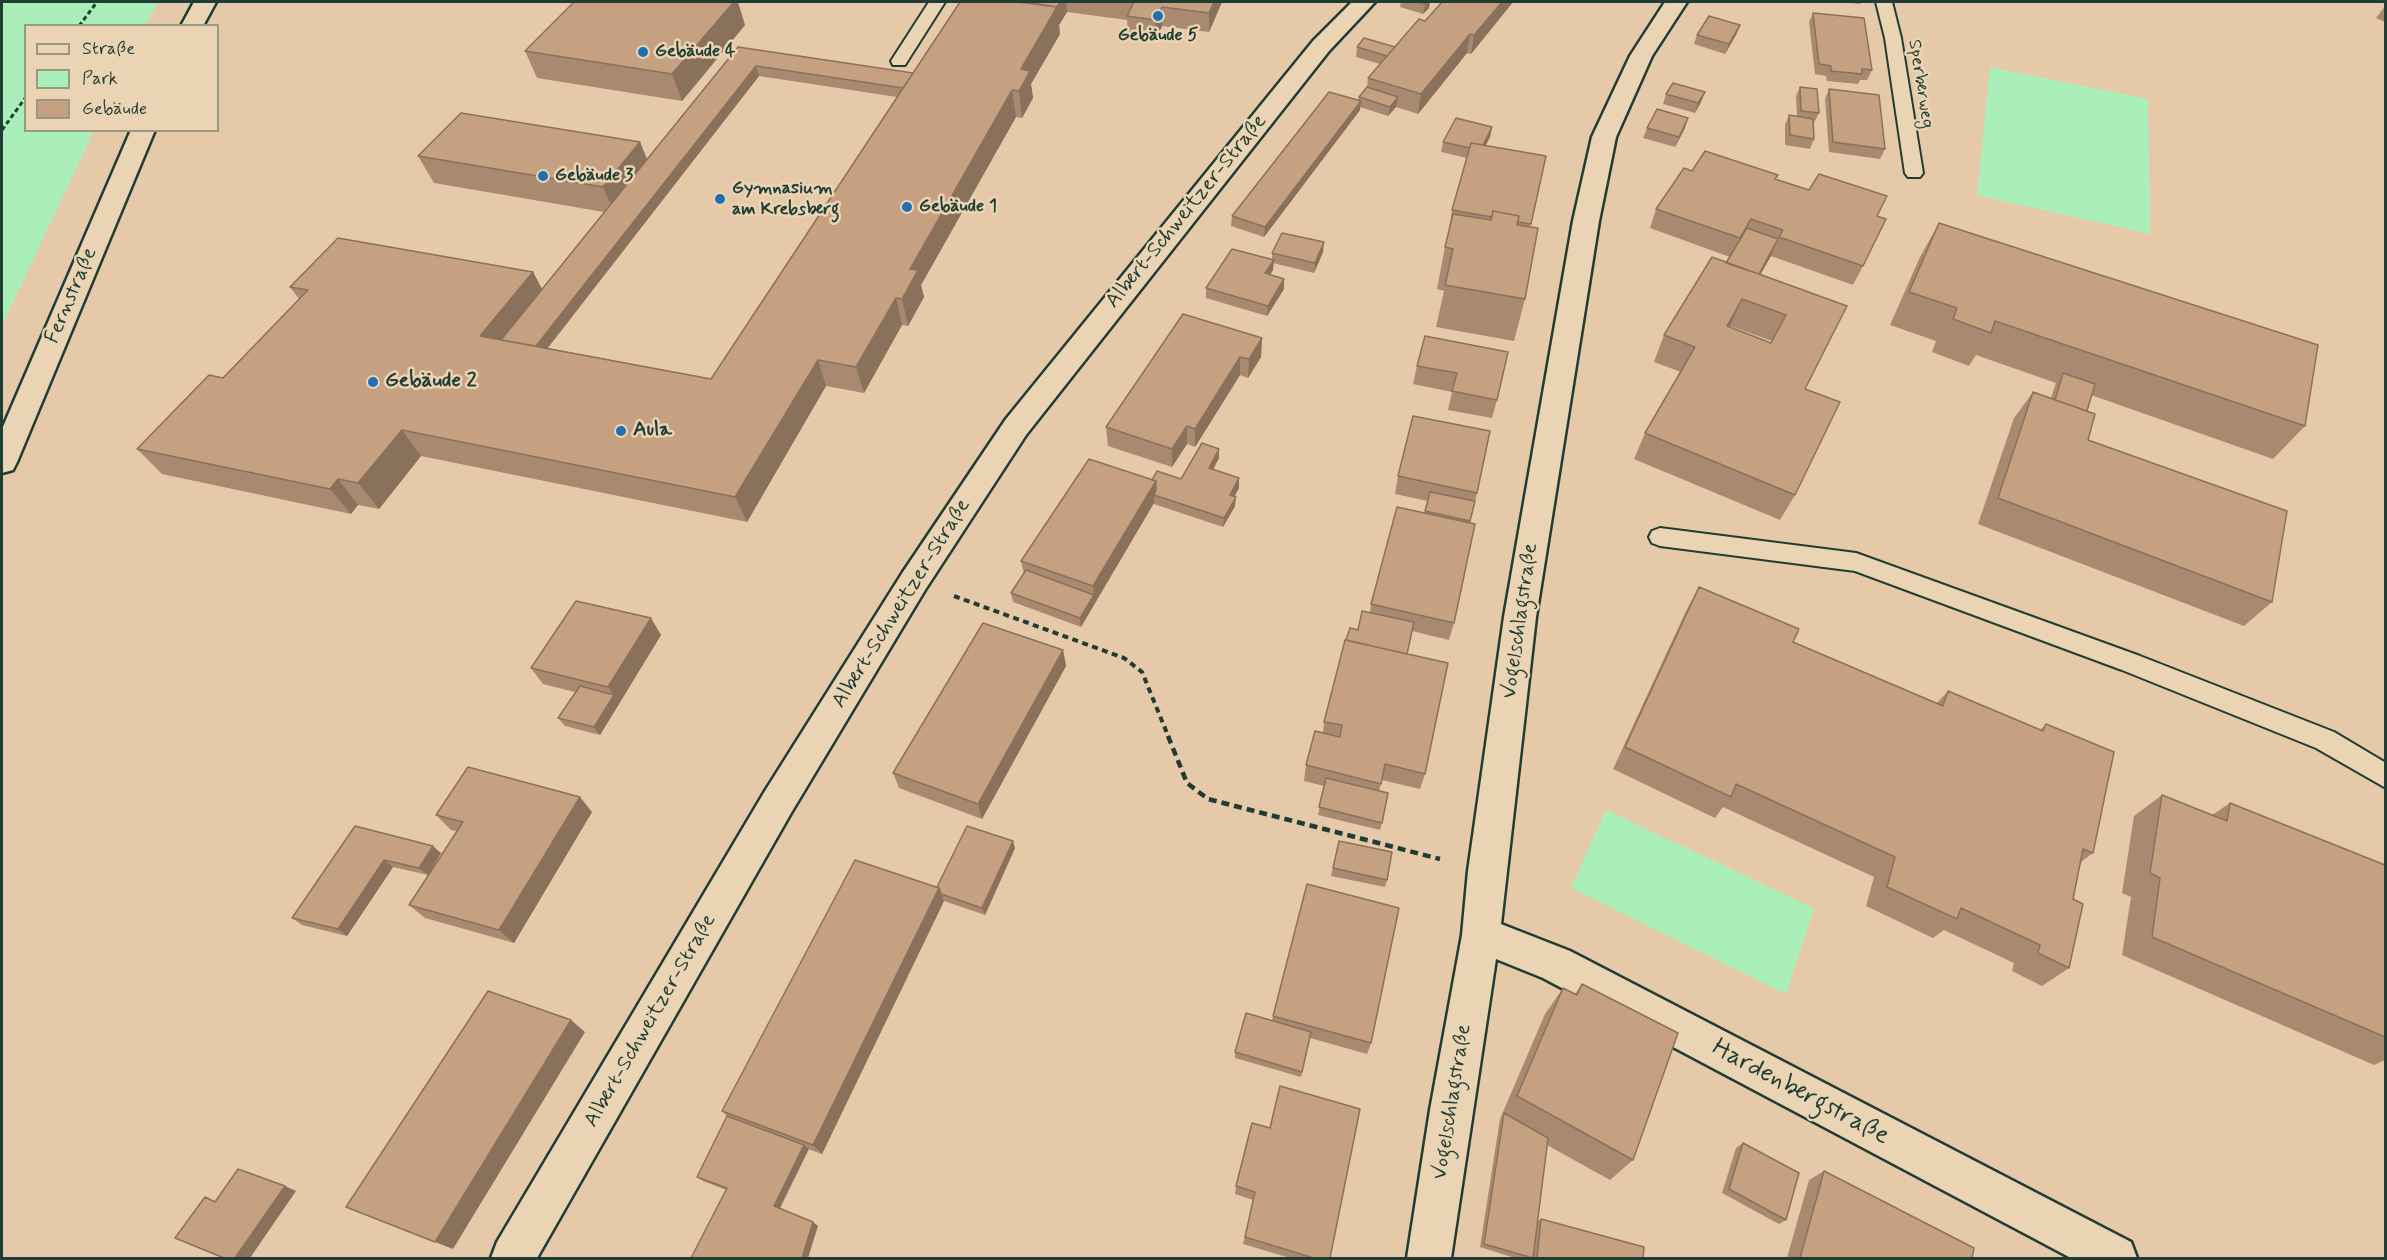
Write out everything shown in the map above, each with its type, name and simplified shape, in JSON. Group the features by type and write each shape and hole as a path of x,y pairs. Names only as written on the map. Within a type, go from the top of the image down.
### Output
{"street":[{"path":"193,24 205,2"},
{"name":"Albert-Schweitzer-Straße","path":"513,1258 778,802 914,581 1016,427 1321,46 1364,2"},
{"name":"Vogelschlagstraße","path":"1429,1258 1451,1110 1481,935 1487,871 1522,605 1586,221 1604,137 1641,56 1676,2"},
{"name":"Fernstraße","path":"2,462 142,132"},
{"name":"Hardenbergstraße","path":"1481,935 1556,964 2115,1258"}],"lane":[{"path":"899,61 937,2"},
{"name":"Sperberweg","path":"1884,2 1893,38 1914,173"},
{"path":"1660,537 1856,562 2131,663 2325,740 2385,777"}],"path":[{"path":"80,24 97,2"},
{"path":"2,130 24,101"},
{"path":"914,581 1124,658 1142,672 1187,783 1208,799 1487,871"}],"green space":[{"path":"2,2 159,2 146,24 24,24 24,132 94,132 2,325"},
{"path":"1990,67 2148,99 2150,234 1977,195"},
{"path":"1606,810 1814,908 1786,994 1571,888"}],"building":[{"path":"574,2 734,2 672,74 525,51"},
{"path":"960,2 1018,2 1057,7 1021,69 1030,71 1019,91 1012,90 910,269 918,270 902,299 896,298 856,367 818,360 735,497 402,430 358,483 338,479 330,489 137,449 209,375 223,378 308,290 290,287 338,238 533,272 480,336 711,379"},
{"path":"1025,2 1060,2 1057,7"},
{"path":"1134,2 1214,2 1209,13 1162,7 1155,20 1127,16"},
{"path":"1442,2 1502,2 1474,35 1470,34 1421,94 1368,78 1419,19 1425,21"},
{"path":"1813,13 1864,18 1872,70 1862,69 1862,74 1831,71 1831,66 1819,64"},
{"path":"1709,16 1740,25 1729,44 1697,35"},
{"path":"1364,38 1395,47 1387,56 1357,47"},
{"path":"738,47 913,73 903,88 756,66 536,346 501,340"},
{"path":"1673,83 1705,92 1698,103 1666,94"},
{"path":"1367,87 1398,97 1390,107 1359,97"},
{"path":"1800,87 1817,89 1819,113 1801,111"},
{"path":"1829,89 1879,95 1885,149 1833,142"},
{"path":"1329,92 1361,101 1265,227 1232,216"},
{"path":"1657,109 1688,118 1679,137 1647,128"},
{"path":"461,113 640,142 603,187 418,156"},
{"path":"1789,115 1813,119 1814,139 1790,135"},
{"path":"1456,118 1492,127 1483,145 1471,143 1470,148 1443,142"},
{"path":"1471,143 1546,156 1531,224 1518,222 1519,216 1493,211 1492,217 1452,210"},
{"path":"1705,151 1778,175 1775,179 1809,190 1819,174 1887,196 1877,216 1886,219 1863,266 1779,237 1783,230 1751,219 1740,238 1656,209 1684,168 1692,171"},
{"path":"1493,211 1519,216 1517,225 1538,228 1525,299 1445,285 1453,249 1445,247 1453,214 1491,220"},
{"path":"1939,223 2318,345 2305,426 1995,321 1991,333 1953,319 1957,308 1909,292"},
{"path":"1747,228 1778,239 1759,274 1726,263"},
{"path":"1282,233 1324,242 1315,263 1272,253"},
{"path":"1232,249 1274,260 1265,273 1284,279 1268,306 1206,288"},
{"path":"1712,257 1847,306 1805,389 1840,402 1795,495 1645,433 1695,347 1664,335","holes":["1742,299 1786,315 1771,343 1727,326"]},
{"path":"1183,314 1262,338 1249,359 1240,357 1195,429 1187,426 1172,449 1106,427"},
{"path":"1425,336 1508,352 1497,400 1452,391 1457,373 1417,366"},
{"path":"2063,373 2095,384 2087,411 2055,400"},
{"path":"2033,392 2095,414 2088,440 2287,511 2272,602 1998,498"},
{"path":"1413,416 1490,431 1477,493 1398,476"},
{"path":"1202,443 1219,449 1209,468 1239,478 1230,495 1236,497 1224,518 1154,495 1156,481 1152,480 1157,471 1181,479"},
{"path":"1089,459 1156,481 1093,586 1021,561"},
{"path":"1430,492 1475,501 1470,521 1425,511"},
{"path":"1397,507 1475,524 1454,623 1371,604"},
{"path":"1026,570 1094,595 1080,618 1011,593"},
{"path":"1699,587 1799,629 1793,642 1943,706 1948,691 2043,731 2046,724 2114,752 2093,853 2083,849 2073,899 2083,904 2069,968 2038,953 2040,945 1961,908 1957,919 1887,887 1895,857 1736,784 1731,797 1625,747"},
{"path":"576,601 651,618 608,687 531,668"},
{"path":"1362,611 1414,622 1407,654 1346,640 1350,628 1358,630"},
{"path":"983,623 1063,650 978,804 893,773"},
{"path":"1345,640 1448,663 1425,774 1385,764 1381,784 1306,765 1315,731 1340,737 1342,725 1324,722"},
{"path":"580,686 614,695 594,727 558,718"},
{"path":"468,767 580,797 499,930 409,905 463,822 436,815"},
{"path":"1326,778 1388,793 1382,823 1319,807"},
{"path":"2162,795 2227,821 2230,803 2385,865 2385,1037 2152,937 2160,878 2150,873"},
{"path":"355,826 433,846 419,868 384,860 338,929 292,918"},
{"path":"967,826 1013,841 982,908 941,894 937,887"},
{"path":"1339,841 1392,852 1387,880 1333,868"},
{"path":"855,860 939,888 813,1145 722,1111"},
{"path":"1307,884 1399,908 1371,1043 1273,1016"},
{"path":"1582,984 1678,1033 1633,1160 1517,1096 1563,988 1577,995"},
{"path":"488,991 571,1020 435,1242 346,1207"},
{"path":"1246,1013 1311,1032 1302,1072 1235,1052"},
{"path":"1280,1086 1360,1109 1330,1258 1314,1258 1245,1237 1255,1192 1236,1186 1252,1123 1270,1128"},
{"path":"1504,1113 1548,1138 1533,1258 1484,1244"},
{"path":"727,1116 804,1145 774,1206 813,1222 802,1258 691,1258 727,1188 697,1177"},
{"path":"1743,1143 1799,1173 1786,1220 1729,1189"},
{"path":"238,1169 285,1186 235,1258 224,1258 175,1238 205,1197 215,1202"},
{"path":"1824,1171 1974,1248 1972,1258 1800,1258"},
{"path":"1541,1219 1644,1247 1643,1258 1537,1258"}],"place":[{"name":"Gebäude 5","path":"1158,16"},
{"name":"Gebäude 4","path":"643,52"},
{"name":"Gebäude 3","path":"543,176"},
{"name":"Gymnasium am Krebsberg","path":"720,199"},
{"name":"Gebäude 1","path":"907,207"},
{"name":"Gebäude 2","path":"373,382"},
{"name":"Aula","path":"621,431"}]}
